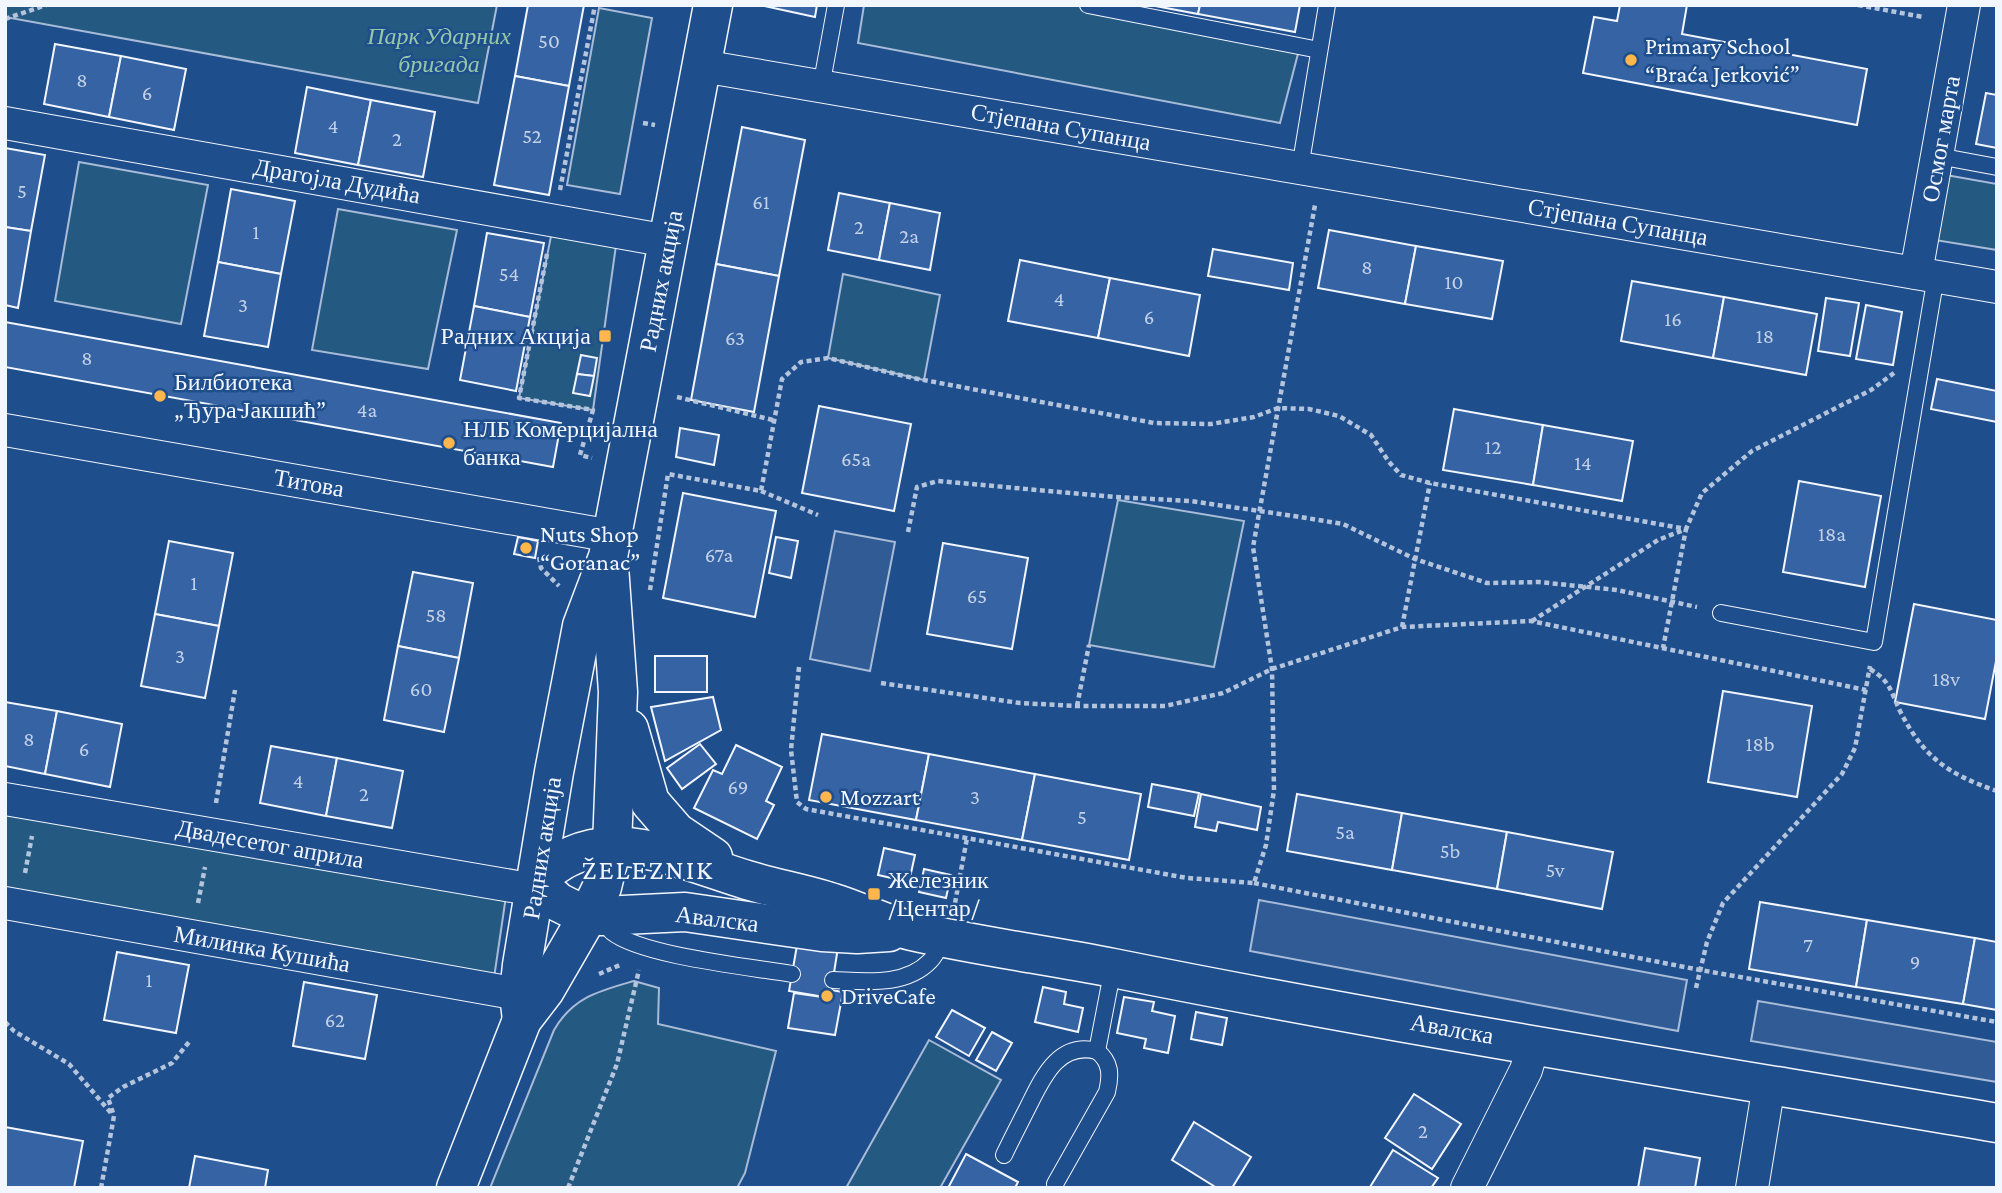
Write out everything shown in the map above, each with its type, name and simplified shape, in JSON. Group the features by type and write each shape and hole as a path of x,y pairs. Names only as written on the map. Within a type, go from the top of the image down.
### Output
{"main road":[{"name":"Радних акција","path":"456,1188 521,1007 535,886 582,625 610,546 713,5"},
{"name":"Радних акција","path":"521,1007 545,989 595,915 612,846 618,692 610,546"},
{"path":"618,692 650,802 676,832 746,880"},
{"name":"Авалска","path":"927,933 822,932 685,912 595,915 558,902 535,886 555,864 591,850 612,846 637,847 927,933 1769,1085 1997,1123"}],"street":[{"name":"Осмог марта","path":"1926,274 1938,156 1964,5"},
{"name":"Стјепана Супанца","path":"702,66 1997,286"},
{"name":"Драгојла Дудића","path":"5,123 668,241"},
{"name":"Титова","path":"5,430 610,546"},
{"name":"Двадесетог априла","path":"5,799 535,886"},
{"name":"Милинка Кушића","path":"14,893 521,1007"},
{"path":"1467,1188 1526,1070 1534,1043"},
{"path":"1752,1188 1769,1085"}],"lane":[{"path":"821,87 836,5"},
{"path":"1087,5 1319,50"},
{"path":"1300,168 1327,5"},
{"path":"1938,156 1997,167"},
{"path":"1721,612 1874,642 1924,351 1926,274"},
{"path":"595,915 613,932 642,946 792,974"},
{"path":"833,980 894,979 914,973 930,961 927,933"},
{"path":"1097,1051 1113,968"},
{"path":"1004,1155 1052,1064 1081,1049 1097,1051 1109,1068 1107,1092 1055,1184"}],"path":[{"path":"5,19 46,5"},
{"path":"595,5 519,398 593,410 580,455 626,466"},
{"path":"1858,5 1923,18"},
{"path":"1254,883 1266,845 1274,790 1272,669 1253,547 1317,195"},
{"path":"1663,648 1686,528 1702,493 1752,451 1871,390 1924,351"},
{"path":"761,491 782,379 801,362 828,358 913,378 1154,424 1212,424 1254,417 1278,408 1309,409 1339,416 1371,435 1401,475 1430,484 1686,528"},
{"path":"677,397 773,420"},
{"path":"668,474 761,491 818,514"},
{"path":"908,532 917,487 938,481 1190,501 1343,524 1415,559 1487,583 1539,582 1617,590 1672,602"},
{"path":"1402,627 1430,484"},
{"path":"1531,621 1658,540 1686,528"},
{"path":"881,683 1020,703 1165,706 1223,692 1272,669 1402,627 1531,621 1866,690"},
{"path":"1696,988 1707,942 1723,903 1842,774 1855,748 1874,642"},
{"path":"1077,706 1089,645"},
{"path":"799,667 791,750 797,802 806,809 1187,878 1254,883 1700,970 1997,1021"},
{"path":"1870,668 1885,678 1915,737 1937,762 1968,781 1997,791"},
{"path":"196,916 235,690"},
{"path":"14,893 37,804"},
{"path":"957,889 967,838"},
{"path":"568,1188 617,1064 640,968 622,965"},
{"path":"5,1022 14,1031 69,1064 114,1116"},
{"path":"101,1188 114,1116 108,1098 123,1087 172,1063 190,1042"}],"green space":[{"name":"Парк Ударних бригада","path":"5,5 497,5 478,103 5,17"},
{"path":"864,5 1088,5 1300,46 1280,123 858,43"},
{"path":"599,8 652,18 620,194 567,185"},
{"path":"79,162 208,185 181,324 55,301"},
{"path":"1946,175 1997,184 1997,250 1935,240"},
{"path":"338,209 457,230 428,369 312,350"},
{"path":"554,221 618,231 593,410 519,398"},
{"path":"843,274 940,295 924,380 828,358"},
{"path":"1118,500 1244,521 1214,667 1089,645"},
{"path":"5,811 506,896 494,978 5,894"},
{"path":"634,981 659,988 658,1024 776,1051 745,1173 737,1188 490,1188 554,1030 561,1019 588,997"},
{"path":"929,1040 1001,1080 940,1188 846,1188"}],"shaded area":[{"path":"835,531 895,542 870,671 810,659"},
{"path":"1259,900 1687,980 1678,1031 1250,951"},
{"path":"1758,1001 1997,1042 1997,1082 1751,1041"}],"building":[{"path":"528,5 584,5 569,86 515,76"},
{"path":"760,5 817,5 815,17"},
{"path":"1150,5 1200,5 1198,14"},
{"path":"1200,5 1300,5 1295,32 1198,14"},
{"path":"1620,5 1687,5 1682,34 1867,69 1857,125 1583,73 1594,17 1617,21"},
{"path":"55,44 121,56 109,117 44,104"},
{"path":"121,56 186,69 174,130 109,117"},
{"path":"515,76 569,86 549,195 494,185"},
{"path":"307,87 371,100 358,165 295,153"},
{"path":"1986,93 1997,95 1997,148 1976,144"},
{"path":"371,100 435,112 423,177 358,165"},
{"path":"742,127 805,140 779,276 716,264"},
{"path":"5,148 45,155 31,231 5,227"},
{"path":"231,189 295,201 281,274 218,262"},
{"path":"839,193 890,203 879,260 828,250"},
{"path":"890,203 940,213 930,270 879,260"},
{"path":"5,227 31,231 18,308 5,305"},
{"path":"1329,230 1416,246 1405,304 1318,288"},
{"path":"487,233 544,243 530,317 474,306"},
{"path":"1416,246 1503,261 1492,319 1405,304"},
{"path":"1213,249 1293,263 1289,290 1208,276"},
{"path":"1020,260 1110,278 1098,338 1008,321"},
{"path":"218,262 281,274 268,347 204,336"},
{"path":"716,264 779,276 754,412 691,400"},
{"path":"1110,278 1200,295 1189,356 1098,338"},
{"path":"1632,281 1724,297 1713,358 1621,341"},
{"path":"1724,297 1817,314 1806,375 1713,358"},
{"path":"1826,298 1859,303 1850,356 1818,351"},
{"path":"1866,305 1902,312 1893,365 1856,359"},
{"path":"474,306 530,317 516,391 460,380"},
{"path":"5,322 561,423 553,467 5,367"},
{"path":"581,355 597,358 594,376 577,374"},
{"path":"577,374 594,376 590,396 573,393"},
{"path":"1937,379 1997,391 1997,422 1931,409"},
{"path":"819,406 911,424 894,511 802,493"},
{"path":"1454,409 1543,425 1533,485 1443,470"},
{"path":"1543,425 1633,441 1622,501 1533,485"},
{"path":"680,428 719,435 714,465 676,457"},
{"path":"1799,481 1881,496 1865,587 1783,572"},
{"path":"683,493 776,511 755,617 663,598"},
{"name":"Nuts Shop “Goranac”","path":"518,537 538,541 535,558 514,554"},
{"path":"776,537 798,541 791,578 769,573"},
{"path":"169,541 233,553 219,626 155,614"},
{"path":"943,543 1028,558 1012,649 927,634"},
{"path":"413,572 473,583 459,658 398,646"},
{"path":"1914,604 1997,620 1997,656 1985,719 1895,702"},
{"path":"155,614 219,626 205,698 141,686"},
{"path":"398,646 459,658 444,732 384,720"},
{"path":"655,656 707,656 707,692 655,692"},
{"path":"1723,691 1812,706 1797,797 1708,782"},
{"path":"713,697 721,730 665,761 651,707"},
{"path":"5,702 57,711 45,774 5,766"},
{"path":"57,711 122,724 110,787 45,774"},
{"path":"822,734 929,754 916,820 809,800"},
{"path":"700,744 716,764 682,789 667,768"},
{"path":"736,745 782,767 766,801 774,805 757,839 694,808 713,770 722,774"},
{"path":"271,746 337,758 326,816 260,803"},
{"path":"929,754 1035,774 1022,840 916,820"},
{"path":"337,758 403,771 392,828 326,816"},
{"path":"1035,774 1141,794 1129,860 1022,840"},
{"path":"1152,784 1199,793 1194,816 1148,807"},
{"path":"1201,794 1261,807 1257,830 1218,822 1216,831 1195,827"},
{"path":"1297,794 1402,813 1392,870 1287,851"},
{"path":"1402,813 1507,832 1497,889 1392,870"},
{"path":"1507,832 1613,852 1602,909 1497,889"},
{"path":"884,848 915,855 909,882 878,875"},
{"path":"924,869 951,875 946,898 919,892"},
{"path":"1760,902 1867,920 1856,987 1749,969"},
{"path":"1867,920 1975,938 1963,1004 1856,987"},
{"path":"799,934 839,941 830,998 789,991"},
{"path":"1975,938 1997,942 1997,1010 1963,1004"},
{"path":"117,952 189,965 176,1033 104,1020"},
{"path":"304,982 377,995 365,1059 293,1046"},
{"path":"1043,987 1066,992 1064,1004 1083,1008 1078,1032 1035,1022"},
{"path":"831,990 843,992 835,1035 788,1028 794,993 830,998"},
{"path":"1124,997 1154,1002 1152,1011 1175,1016 1168,1053 1144,1048 1146,1039 1117,1033"},
{"path":"952,1010 985,1028 969,1056 936,1037"},
{"path":"1196,1012 1227,1018 1222,1045 1191,1039"},
{"path":"992,1032 1012,1043 996,1071 976,1060"},
{"path":"1414,1094 1461,1124 1432,1169 1385,1138"},
{"path":"1194,1122 1251,1157 1232,1188 1217,1188 1172,1160"},
{"path":"5,1127 83,1141 74,1188 5,1188"},
{"path":"1645,1148 1700,1158 1695,1188 1638,1188"},
{"path":"1393,1150 1438,1178 1431,1188 1370,1187"},
{"path":"966,1154 1018,1182 1015,1188 948,1188"},
{"path":"195,1156 268,1170 265,1188 189,1188"}],"place":[{"name":"Primary School “Braća Jerković”","path":"1631,60"},
{"name":"Радних Акција","path":"605,336"},
{"name":"Билбиотека „Ђура Јакшић”","path":"160,396"},
{"name":"НЛБ Комерцијална банка","path":"449,443"},
{"name":"Nuts Shop “Goranac”","path":"526,548"},
{"name":"Mozzart","path":"826,797"},
{"name":"Железник /Центар/","path":"874,894"},
{"name":"DriveCafe","path":"827,996"}],"district":[{"name":"ŽELEZNIK","path":"648,869"}]}
